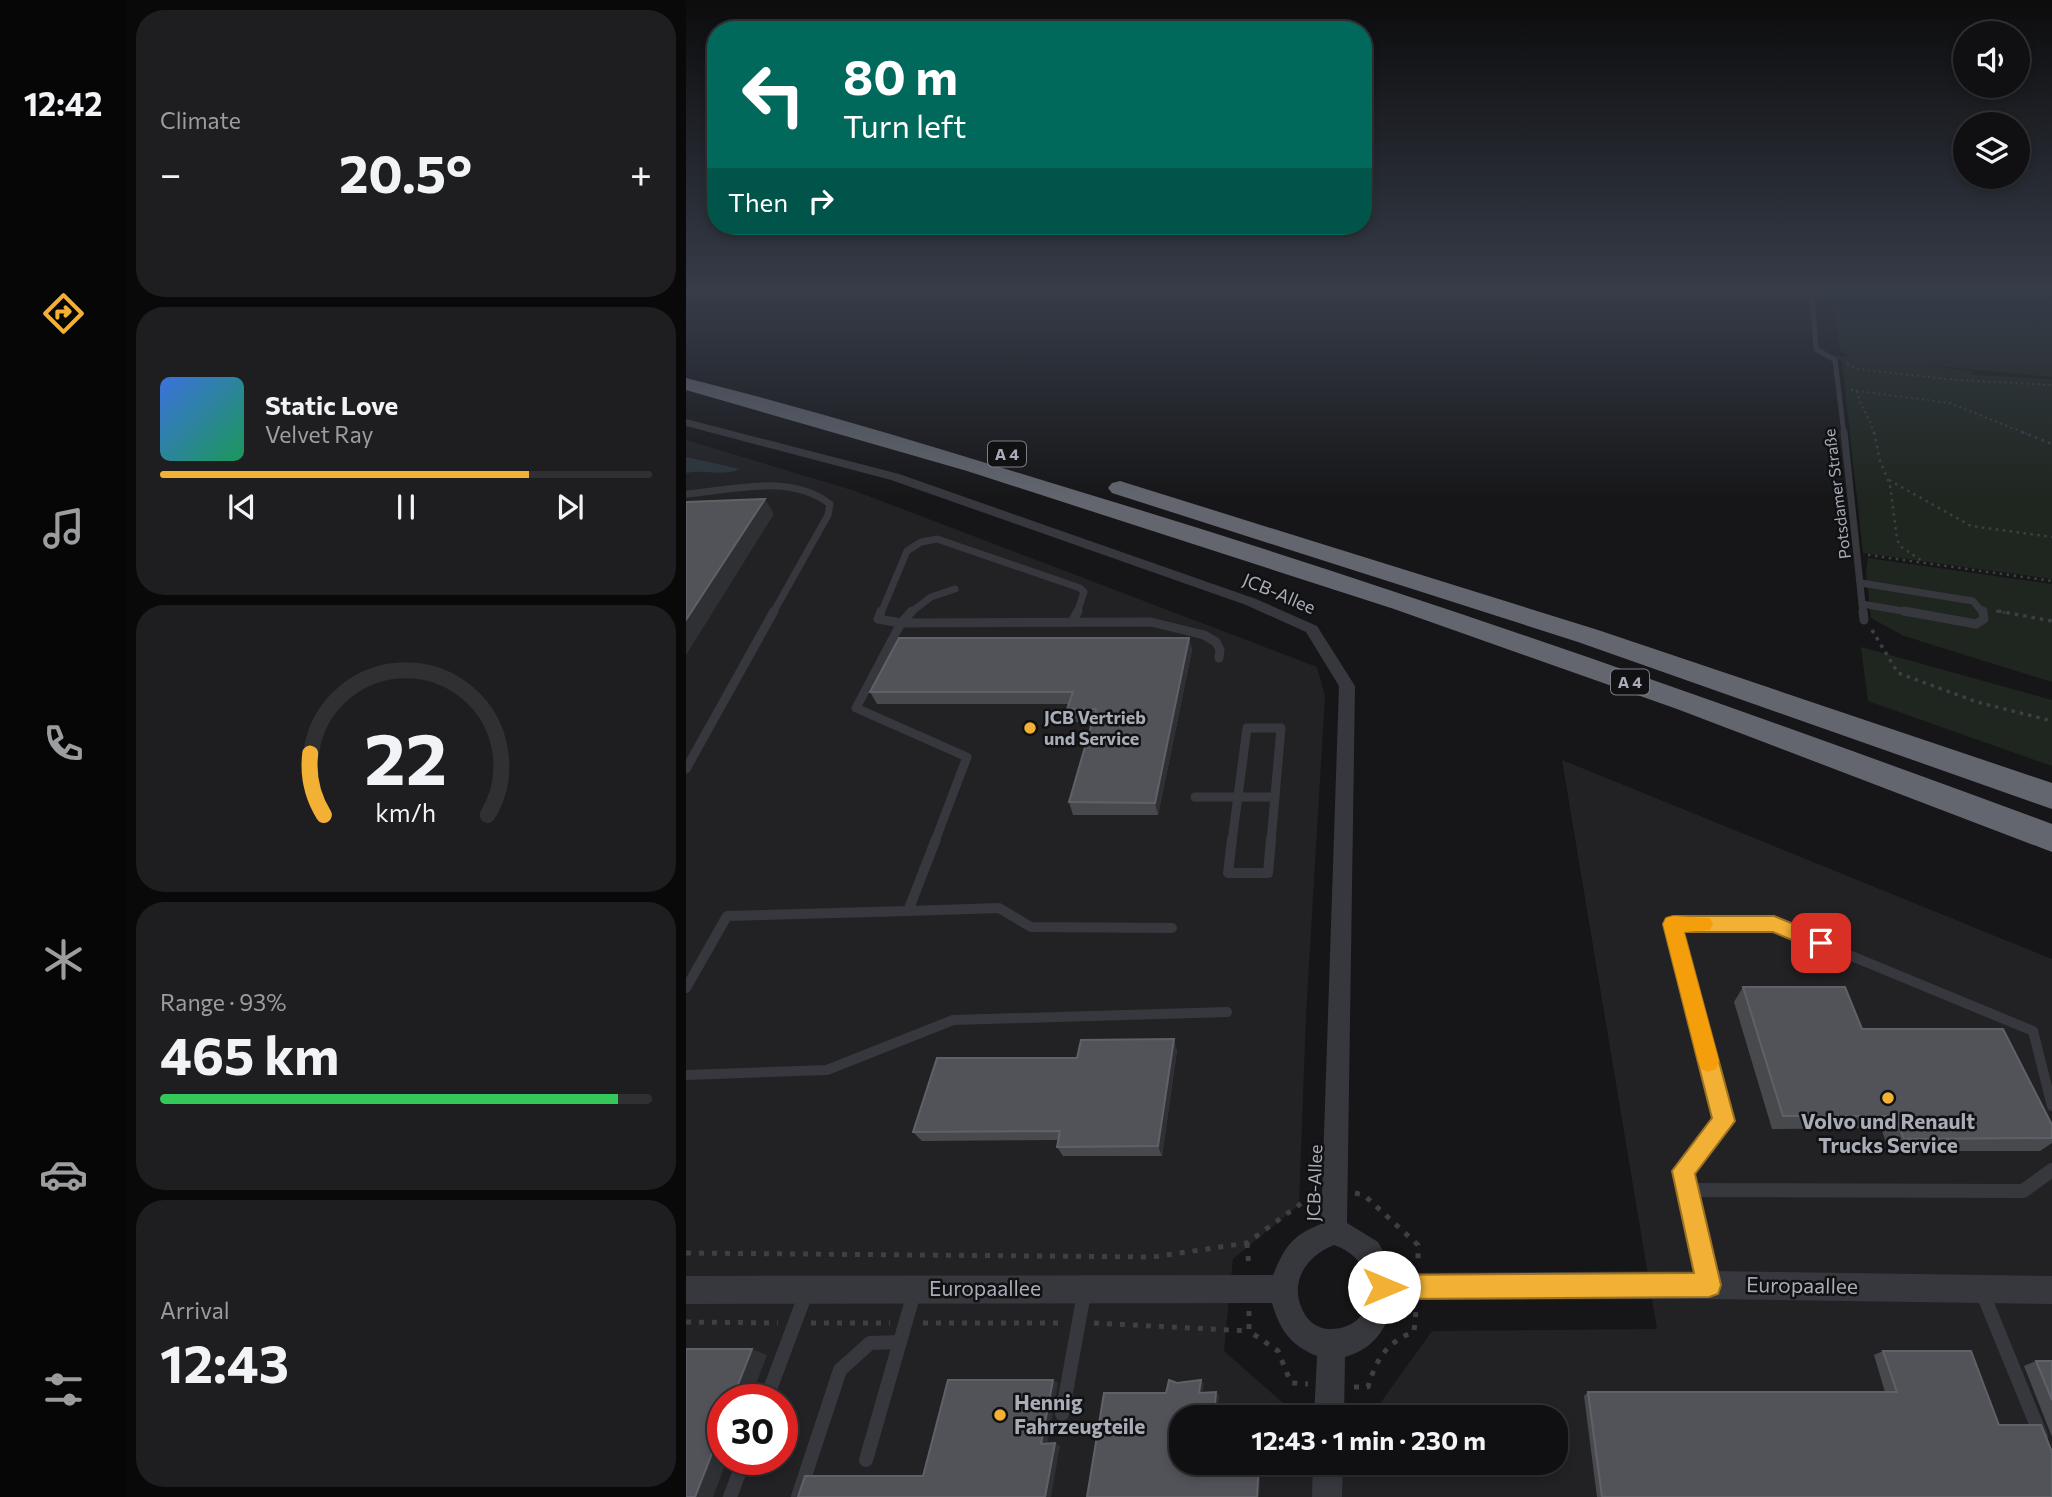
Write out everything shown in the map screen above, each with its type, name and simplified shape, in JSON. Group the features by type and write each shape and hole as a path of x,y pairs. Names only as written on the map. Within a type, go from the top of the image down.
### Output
{"highway":[{"name":"A 4","path":"686,366 1057,469"},
{"name":"A 4","path":"686,384 1023,481 1225,544 1816,748 2052,838"},
{"name":"A 4","path":"1097,481 1326,551 1666,662 2052,796"}],"street":[{"name":"JCB-Allee","path":"686,422 895,477 1251,603 1312,629 1347,686 1334,1232"},
{"path":"1334,1232 1353,1236 1369,1248 1380,1265 1384,1287 1377,1313 1362,1335 1347,1343 1331,1346 1312,1341 1297,1328 1287,1310 1283,1289 1294,1255 1319,1235 1334,1232"},
{"name":"Europaallee","path":"1384,1287 1709,1285 2052,1290"},
{"name":"Europaallee","path":"686,1290 1283,1289"},
{"path":"1329,1405 1331,1346"},
{"path":"1327,1497 1328,1475"}],"lane":[{"name":"Potsdamer Straße","path":"1835,362 1859,554 1864,620"},
{"path":"686,494 781,486 821,494 830,504 828,515 686,769"},
{"path":"1072,622 1083,602 1084,592 1080,588 937,539 921,542 907,551 878,613 878,619 901,623 1167,624 1190,630 1216,642 1220,650 1219,658"},
{"path":"1861,583 1973,601 1983,609 1984,619 1976,624 1862,604"},
{"path":"908,911 967,757 859,712 856,708 901,623 918,603 931,595 955,589"},
{"path":"1247,728 1281,728 1275,797 1268,873 1228,873 1247,728"},
{"path":"1195,797 1275,797"},
{"path":"686,988 727,916 999,908 1031,928 1172,928"},
{"path":"1709,1285 1683,1171 1724,1121 1673,924 1774,924 2033,1031 2052,1107"},
{"path":"686,1075 827,1070 953,1020 1227,1012"},
{"path":"1688,1191 2023,1191 2052,1170"},
{"path":"866,1460 915,1288"},
{"path":"772,1384 808,1289"},
{"path":"1062,1414 1085,1289"},
{"path":"1982,1289 2047,1450"},
{"path":"798,1497 840,1370 870,1343 900,1342"},
{"path":"730,1497 738,1475"}],"path":[{"path":"1837,362 1857,369 1956,380 2052,385"},
{"path":"1838,388 1951,404 2052,444"},
{"path":"1857,391 1859,401 1870,415 1887,478 1897,539 1900,546 1924,563"},
{"path":"1887,478 1971,526 2052,537"},
{"path":"1859,554 2052,581"},
{"path":"2000,612 2052,621"},
{"path":"1864,620 1898,673 1977,702 2052,720"},
{"path":"686,1253 1153,1257 1247,1243 1318,1191 1336,1189 1364,1195 1418,1245 1414,1332 1398,1337 1384,1347 1375,1361 1368,1387 1291,1383 1283,1357 1270,1340 1249,1331 1160,1324 686,1322"},
{"path":"1247,1243 1249,1331"}],"shaded area":[{"path":"1842,362 2052,362 2052,377 1912,364 1971,371 1972,375 2052,379 2052,579 1863,553"},
{"path":"686,440 855,491 1317,667 1325,696 1306,1015 1299,1205 1233,1259 1224,1351 1285,1405 1169,1405 1169,1475 1568,1475 1568,1405 1379,1405 1432,1331 1657,1329 1562,760 2052,959 2052,1497 686,1497"},
{"path":"686,457 740,469 686,473"},
{"path":"1868,558 2052,584 2052,682 1904,636 1871,618 1866,572"},
{"path":"1861,647 2052,700 2052,766 1868,701"}],"building":[{"path":"765,499 686,620 686,502"},
{"path":"899,638 1189,638 1155,803 1069,802 1096,709 1067,709 1073,692 870,692"},
{"name":"Volvo und Renault Trucks Service","path":"1743,987 1845,987 1862,1029 2003,1029 2052,1125 2052,1138 1904,1139 1895,1116 1783,1116"},
{"path":"1174,1039 1158,1146 1057,1147 1060,1131 913,1132 937,1058 1077,1058 1081,1040"},
{"path":"686,1349 752,1349 738,1384 707,1384 707,1466 695,1497 686,1497"},
{"path":"1883,1351 1971,1351 1999,1425 2041,1425 2052,1452 2052,1497 1602,1497 1588,1392 1897,1392"},
{"path":"2036,1361 2052,1361 2052,1400"},
{"name":"Hennig Fahrzeugteile","path":"948,1380 1053,1380 1041,1444 1055,1443 1045,1497 798,1497 805,1476 923,1476"},
{"path":"1169,1380 1177,1383 1201,1380 1199,1393 1216,1392 1215,1404 1244,1404 1169,1405 1169,1475 1258,1475 1257,1497 1087,1497 1104,1393 1166,1393"}],"slow traffic":[{"path":"1703,924 1673,924 1708,1061"}],"place":[{"name":"JCB Vertrieb und Service","path":"1030,728"},
{"name":"Volvo und Renault Trucks Service","path":"1888,1098"},
{"name":"Hennig Fahrzeugteile","path":"1000,1415"}],"route":[{"path":"1384,1287 1709,1285 1683,1171 1724,1121 1673,924 1774,924 1821,943"}]}
